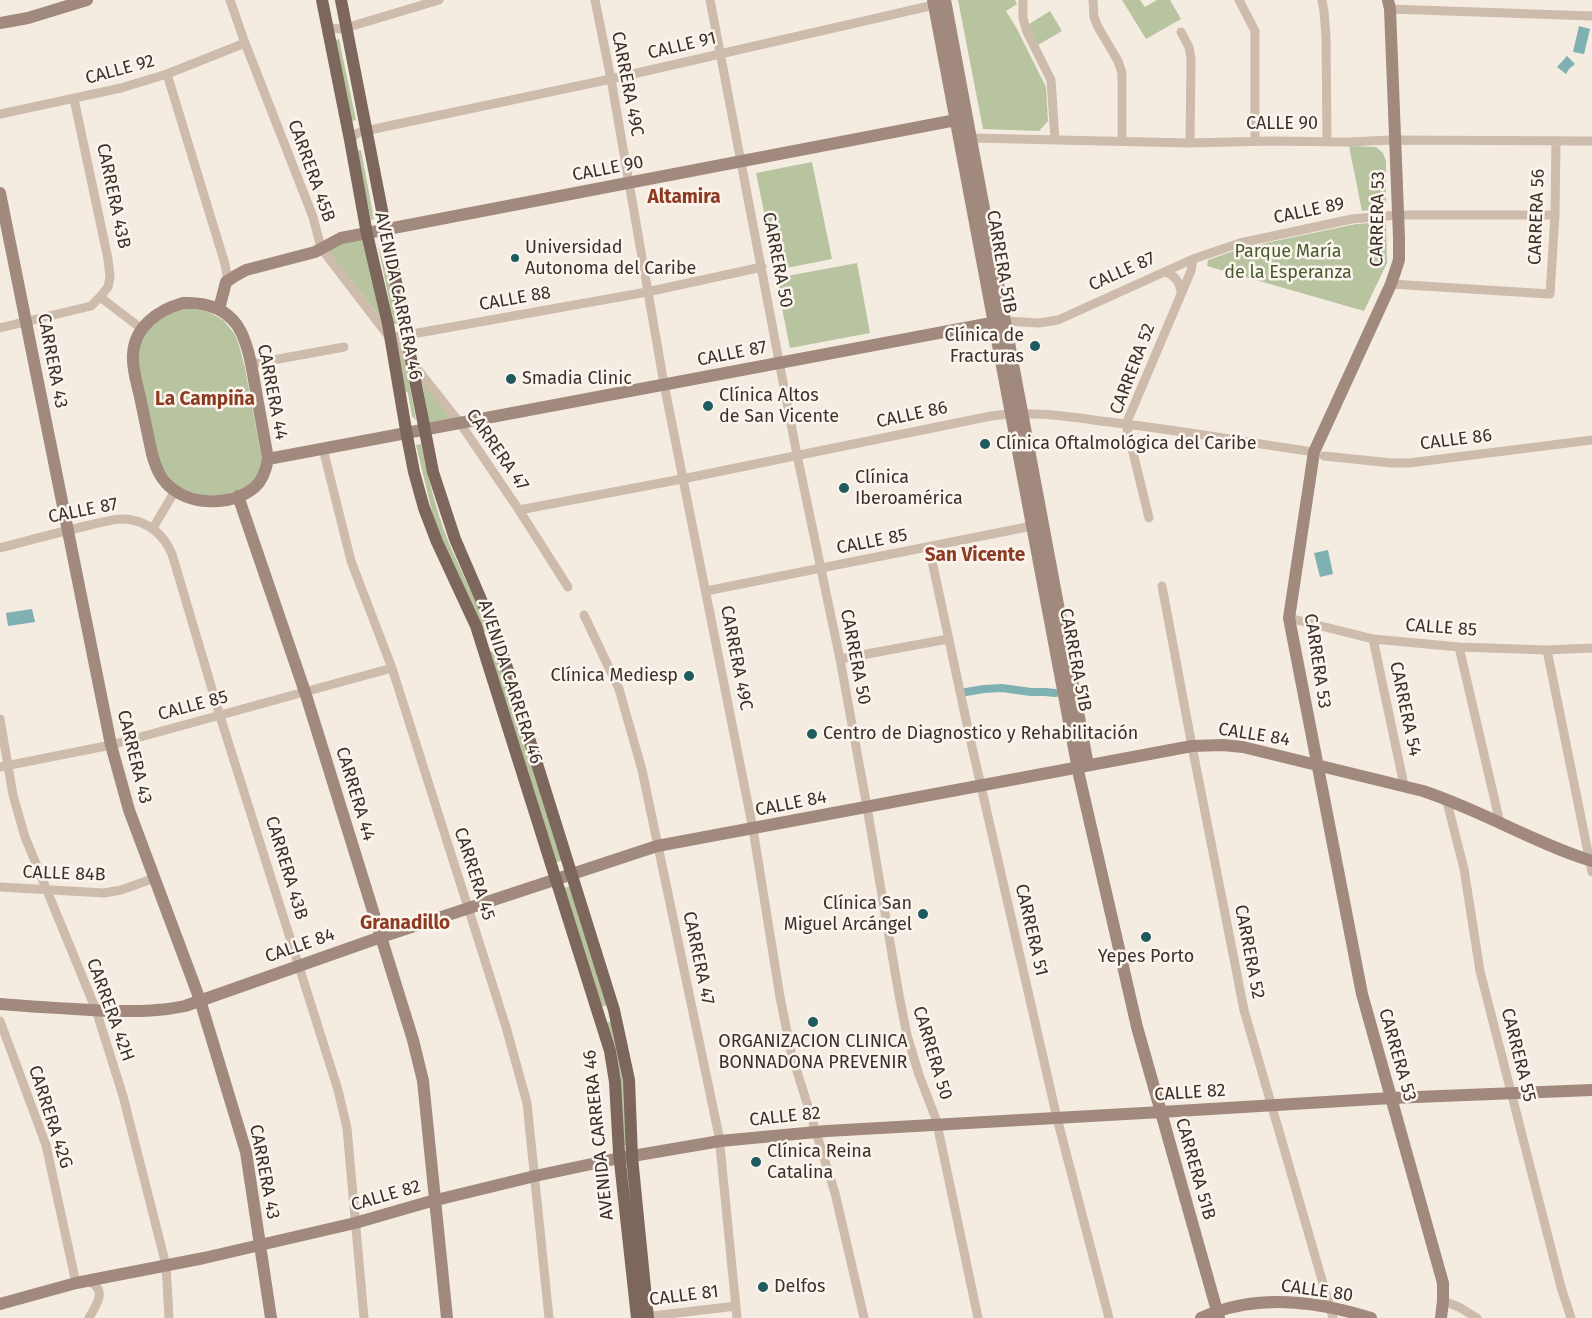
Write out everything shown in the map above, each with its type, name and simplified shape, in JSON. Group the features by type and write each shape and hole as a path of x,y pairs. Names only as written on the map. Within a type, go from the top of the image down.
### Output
{"main road":[{"name":"AVENIDA CARRERA 46","path":"322,0 367,234 390,338 414,472 424,508 437,542 469,608 482,643 606,1037 615,1082 626,1158 642,1317"},
{"name":"AVENIDA CARRERA 46","path":"340,0 433,472 455,539 500,638 614,1010 629,1080 626,1158"},
{"path":"598,1014 614,1010"}],"street":[{"path":"0,23 28,18 87,0"},
{"name":"CARRERA 45B","path":"230,0 245,44 313,217 321,248 390,338"},
{"path":"328,28 346,27 439,0"},
{"name":"CARRERA 49C","path":"595,0 611,79 647,292 682,479 753,829 791,1052 835,1193 864,1318"},
{"name":"CARRERA 50","path":"710,0 798,455 840,659 907,1035 937,1124 978,1318"},
{"path":"1023,0 1026,32 1051,80 1055,140"},
{"path":"1093,0 1094,17 1118,61 1122,73 1122,141"},
{"path":"1239,0 1255,31 1255,141"},
{"path":"1322,0 1326,37 1327,141"},
{"name":"CALLE 91","path":"350,140 356,134 367,131 611,79 938,2"},
{"name":"CARRERA 51B","path":"938,2 956,120 999,322 1083,766 1137,1027 1218,1314"},
{"name":"CARRERA 51B","path":"938,2 972,138 999,322"},
{"path":"1389,5 1592,16"},
{"name":"CARRERA 53","path":"1389,5 1396,140 1399,260 1391,284 1319,454 1289,618 1362,994 1444,1283 1444,1301 1441,1318"},
{"path":"1181,32 1191,58 1190,143"},
{"name":"CALLE 92","path":"0,114 121,88 167,74 245,44"},
{"path":"167,74 227,275 219,309 195,303 183,303 171,306 155,316 142,329 134,346 134,367 152,454 156,467 164,481 174,491 192,498 220,501 238,496"},
{"name":"CARRERA 43B","path":"74,99 110,269 108,287 100,298"},
{"path":"956,120 972,138 962,149"},
{"name":"CALLE 90","path":"226,282 246,270 315,252 342,238 956,120"},
{"name":"CALLE 90","path":"972,138 1190,143 1255,141 1592,140"},
{"name":"CARRERA 56","path":"1391,284 1550,294 1555,215 1556,141"},
{"name":"CARRERA 43","path":"0,193 110,745 129,810 200,1000 246,1152 270,1318"},
{"name":"CALLE 89","path":"1193,259 1250,241 1352,219 1398,215 1555,215"},
{"name":"CALLE 87","path":"268,459 999,322 1039,323 1058,320 1193,259"},
{"name":"CARRERA 52","path":"1149,518 1126,424 1191,271 1193,259"},
{"path":"225,264 246,270"},
{"name":"CALLE 88","path":"390,338 647,292 762,267"},
{"path":"1166,272 1176,278 1181,292"},
{"path":"0,328 87,307 100,298 142,329"},
{"name":"CARRERA 44","path":"219,309 236,325 243,338 251,364 268,459 266,470 259,483 247,493 238,496 305,692 413,1040 423,1081 447,1318"},
{"name":"CARRERA 47","path":"390,338 412,360 460,423 568,587"},
{"path":"251,364 344,347"},
{"name":"CALLE 86","path":"519,510 991,416 1016,413 1042,414 1126,424 1319,454 1392,463 1409,463 1592,440"},
{"name":"CARRERA 45","path":"322,449 351,561 392,668 506,1027 528,1103 550,1318"},
{"path":"153,528 174,491"},
{"name":"CALLE 87","path":"0,548 118,519 131,520 153,528"},
{"name":"CALLE 85","path":"706,591 1027,527 1038,530"},
{"name":"CARRERA 43B","path":"153,528 163,538 172,554 220,716 338,1090 347,1128 364,1318"},
{"name":"CARRERA 51","path":"929,548 1057,1118 1109,1318"},
{"name":"CARRERA 52","path":"1162,586 1244,1010 1332,1313"},
{"name":"CARRERA 47","path":"584,615 619,689 642,770 720,1141 737,1318"},
{"name":"CALLE 85","path":"1289,618 1373,639 1459,647 1547,650 1592,648"},
{"path":"482,643 500,638"},
{"path":"840,659 948,639"},
{"name":"CARRERA 54","path":"1373,639 1404,785"},
{"path":"1459,647 1500,824"},
{"path":"1547,650 1591,864"},
{"name":"CALLE 85","path":"4,767 110,745 392,668"},
{"name":"CARRERA 42H","path":"0,718 4,767 25,837 96,1010 123,1096 166,1264 169,1318"},
{"name":"CALLE 84","path":"0,1004 151,1012 167,1010 185,1006 380,937 658,846 1192,746 1223,745 1243,747 1404,785 1446,798 1591,864"},
{"name":"CARRERA 55","path":"1446,798 1464,869 1480,970 1570,1318"},
{"name":"CALLE 84B","path":"0,888 93,893 112,892 155,878"},
{"name":"CARRERA 42G","path":"0,1022 46,1145 82,1282 98,1288 100,1296 89,1318"},
{"name":"CALLE 82","path":"0,1304 82,1282 260,1246 535,1176 720,1141 937,1124 1391,1098 1592,1090"},
{"path":"1444,1301 1459,1307 1477,1318"},
{"name":"CALLE 80","path":"1201,1318 1218,1314 1232,1306 1278,1302 1304,1304 1332,1313 1371,1318"},
{"name":"CALLE 81","path":"642,1317 736,1306"}],"green space":[{"path":"958,0 1015,0 1017,4 1006,11 1046,87 1048,121 1039,131 983,129"},
{"path":"1122,0 1140,0 1145,7 1157,0 1170,0 1181,19 1146,39"},
{"path":"1050,11 1062,31 1038,45 1026,26"},
{"path":"339,39 356,120 352,121 335,40"},
{"path":"1349,146 1376,147 1383,153 1386,161 1386,203 1384,206 1378,209 1362,211"},
{"path":"357,150 361,150 374,219 371,220"},
{"path":"812,162 832,259 776,270 756,173"},
{"name":"Parque María de la Esperanza","path":"1386,222 1387,263 1364,311 1207,266 1208,260 1242,248 1356,224"},
{"path":"365,236 386,325 327,249"},
{"path":"378,245 392,291 398,323 394,324"},
{"path":"857,263 870,333 790,348 776,278"},
{"path":"179,309 209,312 223,320 234,333 245,368 262,460 261,470 245,488 223,495 199,495 176,487 157,459 139,371 138,347 152,323"},
{"path":"402,342 416,420 412,416 408,393 403,389 395,344"},
{"path":"421,375 452,420 429,424"},
{"path":"421,444 444,531 488,630 484,632 444,545 433,516 416,445"},
{"path":"498,649 563,860 555,863 490,652"},
{"path":"571,886 608,1005 600,1007 564,888"},
{"path":"612,1021 624,1070 628,1145 622,1146 606,1023"}],"water":[{"path":"1579,26 1590,29 1584,54 1573,52"},
{"path":"1567,56 1575,64 1566,74 1557,67"},
{"path":"1328,550 1333,574 1320,577 1314,553"},
{"path":"32,609 35,622 8,626 6,613"}],"waterway":[{"path":"960,693 1002,688 1055,693"}],"place":[{"name":"Universidad Autonoma del Caribe","path":"515,258"},
{"name":"Clínica de Fracturas","path":"1035,346"},
{"name":"Smadia Clinic","path":"511,379"},
{"name":"Clínica Altos de San Vicente","path":"708,406"},
{"name":"Clínica Oftalmológica del Caribe","path":"985,444"},
{"name":"Clínica Iberoamérica","path":"844,488"},
{"name":"Clínica Mediesp","path":"689,676"},
{"name":"Centro de Diagnostico y Rehabilitación","path":"812,734"},
{"name":"Clínica San Miguel Arcángel","path":"923,914"},
{"name":"Yepes Porto","path":"1146,937"},
{"name":"ORGANIZACION CLINICA BONNADONA PREVENIR","path":"813,1022"},
{"name":"Clínica Reina Catalina","path":"756,1162"},
{"name":"Delfos","path":"763,1287"}],"district":[{"name":"Altamira","path":"684,198"},
{"name":"La Campiña","path":"205,400"},
{"name":"San Vicente","path":"975,556"},
{"name":"Granadillo","path":"405,924"}]}
